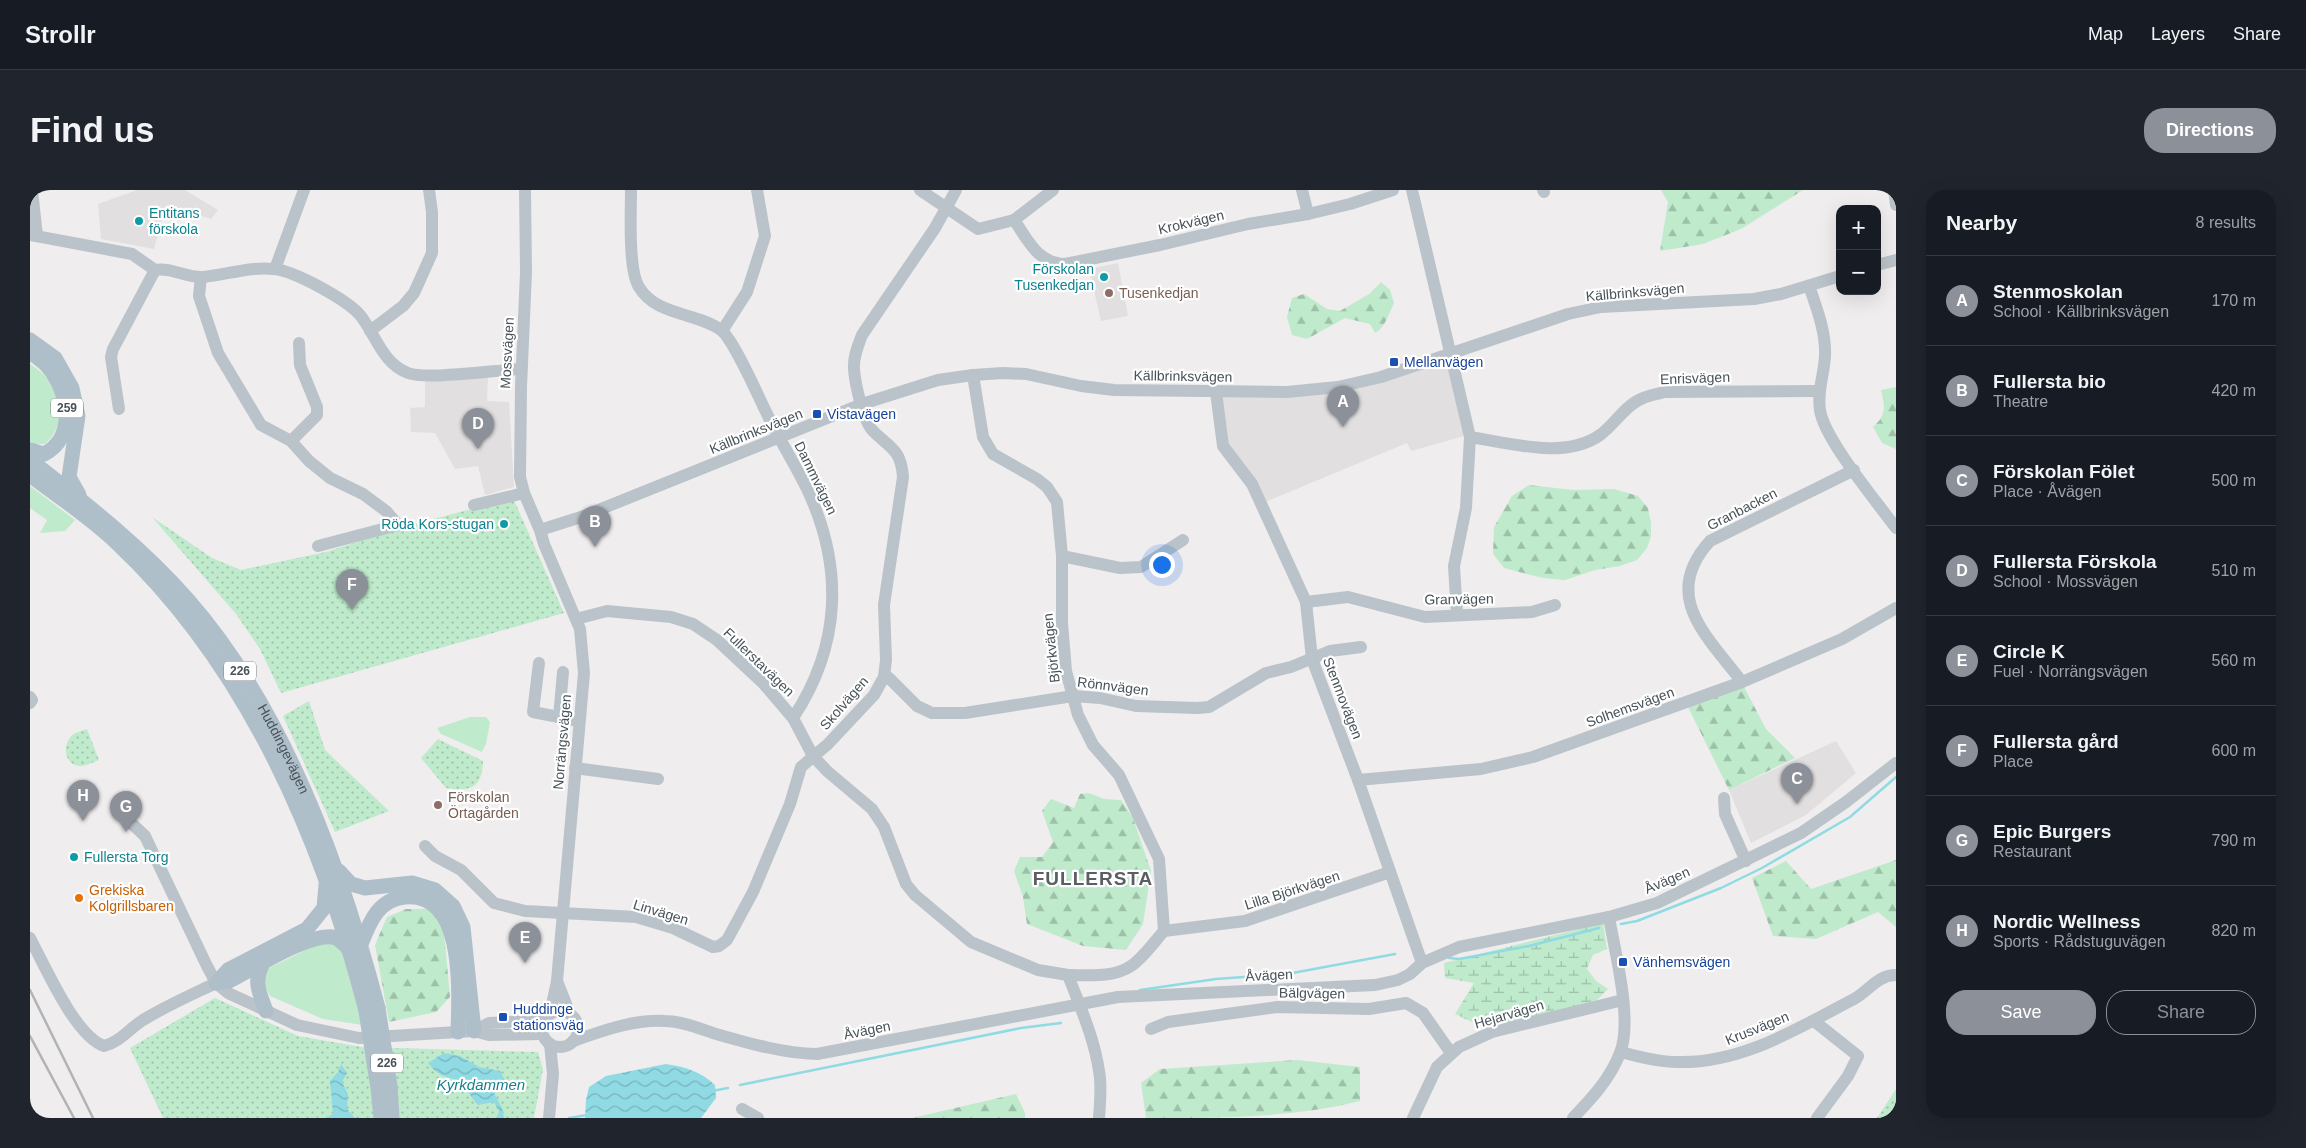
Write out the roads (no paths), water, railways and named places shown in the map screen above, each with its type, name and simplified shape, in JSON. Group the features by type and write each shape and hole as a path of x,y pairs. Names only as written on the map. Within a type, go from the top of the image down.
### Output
{"main road":[{"path":"30,340 55,358 72,388 78,416 69,477 81,500"},
{"name":"259","path":"30,352 48,367 62,390 68,410 64,434 54,449 44,454 30,450"},
{"name":"Huddingevägen","path":"30,460 81,500 152,561 189,600 222,642 266,715 294,770 356,948 390,1086 392,1118"},
{"name":"Huddingevägen","path":"30,476 116,542 178,609 229,680 269,745 331,872"},
{"path":"216,984 228,970 307,929 324,908 331,872 351,884 364,888 412,883 434,890 453,906 463,927 474,1031"},
{"path":"216,984 229,981 315,938 334,937 356,948 370,922 383,904 394,898 409,896 429,901 444,914 451,929 459,983 458,1032"},
{"path":"262,964 256,985 266,1011"},
{"name":"Huddingevägen","path":"372,1009 381,1118"}],"street":[{"path":"32,190 34,235 132,254 155,270 165,268 201,277 239,271 274,269 336,295 360,314 384,354 394,365 408,373 426,375 521,369"},
{"path":"274,269 304,190"},
{"path":"370,330 404,306 414,293 432,252 432,212 428,190"},
{"name":"Mossvägen","path":"525,190 526,272 521,369 520,477 524,493 535,515"},
{"path":"631,190 634,272 638,286 646,297 657,304 722,331 747,292 765,236 757,190"},
{"path":"920,190 978,229 1014,220 1053,190"},
{"path":"862,404 854,368 856,352 862,335 946,209 956,190"},
{"path":"1302,190 1308,214"},
{"name":"Krokvägen","path":"1014,220 1039,256 1051,263 1065,264 1121,251 1160,245 1248,224 1308,214 1350,204 1392,190"},
{"path":"1412,190 1470,437 1466,508 1454,566 1458,615"},
{"path":"1894,190 1896,206"},
{"path":"1881,264 1896,260"},
{"path":"119,408 111,357 113,349 155,270"},
{"path":"201,277 199,296 218,353 261,424 291,441 309,461 330,478 363,494 386,511 398,525 318,546"},
{"name":"Källbrinksvägen","path":"540,530 581,517 862,404 938,380 973,375 1026,374 1081,386 1114,390 1287,392 1338,387 1381,377 1568,314 1600,307 1754,299 1781,294 1836,277"},
{"path":"1810,286 1825,341 1825,358 1819,391 1820,411 1826,431 1896,528"},
{"name":"Dammvägen","path":"722,331 739,357 807,490 824,530 833,584 833,612 819,672 807,697 793,718"},
{"path":"291,441 317,414 317,407 300,365 299,343"},
{"name":"Björkvägen","path":"973,375 983,437 993,454 1037,479 1047,487 1057,502 1062,556 1062,623 1066,671 1078,715 1093,745 1119,775 1158,859 1164,932"},
{"name":"Enrisvägen","path":"1470,437 1569,449 1587,444 1638,401 1645,397 1665,392 1819,391"},
{"name":"Stenmovägen","path":"1216,392 1223,446 1252,484 1306,602 1312,659 1358,780 1422,963"},
{"name":"Skolvägen","path":"719,946 727,940 753,892 790,804 801,767 828,744 874,696 884,677 886,660 884,605 903,477 902,466 893,447 872,430 866,420 862,404"},
{"name":"Granbacken","path":"1742,682 1695,619 1689,605 1687,590 1690,572 1698,554 1710,540 1854,470"},
{"path":"474,505 524,493"},
{"name":"Norrängsvägen","path":"535,515 544,544 580,629 583,656 557,981 548,1016"},
{"path":"1062,556 1120,568 1141,567 1184,540"},
{"name":"Granvägen","path":"1306,602 1348,597 1425,617 1532,612 1555,606"},
{"name":"Solhemsvägen","path":"1358,780 1481,769 1533,757 1742,682 1842,639 1896,608"},
{"name":"Fullerstavägen","path":"576,619 607,612 671,617 693,624 717,640 763,683 793,718 813,756 827,771 872,809 884,826 906,884 946,923 971,942 985,949 1038,970 1068,975"},
{"name":"Rönnvägen","path":"884,677 889,678 917,706 932,713 965,713 1073,696 1100,698 1136,706 1197,708 1209,706 1266,672 1291,667 1330,651 1360,647"},
{"path":"540,663 533,712 579,721"},
{"path":"558,717 564,672"},
{"path":"30,697 32,700 30,703"},
{"name":"Åvägen","path":"570,1043 601,1032 639,1023 666,1021 754,1045 792,1053 817,1054 1118,997 1375,985 1398,980 1410,974 1422,963 1459,947 1609,917 1657,903 1801,833 1846,802 1896,763"},
{"path":"575,768 658,779"},
{"path":"1724,798 1726,814 1746,861"},
{"path":"129,821 145,836 216,984 228,993 297,1025 359,1038 474,1031 489,1035 546,1039 555,1046 570,1043"},
{"name":"Linvägen","path":"425,846 435,856 461,870 494,903 525,912 636,917 673,928 713,947 719,946"},
{"name":"Lilla Björkvägen","path":"1164,932 1245,921 1390,872"},
{"path":"1573,1118 1605,1083 1620,1052 1624,1028 1623,1000 1609,917"},
{"path":"1100,1118 1100,1072 1086,1019 1068,975 1104,974 1120,971 1132,965 1164,932"},
{"path":"30,938 76,1021 88,1037 104,1046 121,1038 140,1022 159,1011 216,984"},
{"name":"Krusvägen","path":"1620,1052 1659,1061 1692,1062 1717,1059 1758,1047 1860,995 1879,979 1896,975"},
{"name":"Norrängsvägen","path":"557,981 572,1016"},
{"name":"Hejarvägen","path":"1413,1118 1429,1081 1438,1067 1451,1053 1470,1041 1492,1032 1623,1000"},
{"name":"Bälgvägen","path":"1150,1029 1168,1022 1277,1007 1369,1010 1406,1004 1423,1013 1451,1053"},
{"path":"474,1031 489,1023 530,1022 562,1011 601,1032"},
{"path":"548,1016 542,1023 553,1074 548,1118"},
{"path":"553,1074 578,1030 572,1016"},
{"path":"1814,1020 1858,1056 1848,1076 1817,1118"},
{"path":"742,1108 758,1118"}],"water":[{"name":"Kyrkdammen","path":"444,1053 460,1056 479,1067 500,1071 508,1086 494,1093 502,1108 504,1118 497,1118 499,1111 494,1102 478,1105 461,1083 440,1074 432,1068 428,1063"},
{"path":"341,1064 347,1073 342,1082 348,1094 347,1109 355,1118 325,1118 333,1114 330,1081 338,1072"},
{"path":"666,1064 692,1070 704,1076 715,1085 716,1098 701,1118 585,1118 589,1087 606,1076"}],"waterway":[{"path":"1621,924 1637,921 1721,888 1762,868 1850,817 1896,777"},
{"path":"1449,958 1459,959 1529,946 1599,928"},
{"path":"1140,990 1216,979 1287,974 1395,954"},
{"path":"740,1085 1021,1028 1061,1023"},
{"path":"712,1091 728,1088"},
{"path":"569,1118 587,1115"}],"railway":[{"path":"30,990 93,1118"},
{"path":"30,1036 74,1118"}],"place":[{"name":"Entitans förskola","path":"139,221"},
{"name":"Förskolan Tusenkedjan","path":"1104,277"},
{"name":"Tusenkedjan","path":"1109,293"},
{"name":"Mellanvägen","path":"1394,362"},
{"name":"Vistavägen","path":"817,414"},
{"name":"Stenmoskolan","path":"1343,427"},
{"name":"Fullersta Förskola","path":"478,449"},
{"name":"Röda Kors-stugan","path":"504,524"},
{"name":"Fullersta bio","path":"595,547"},
{"name":"Fullersta gård","path":"352,610"},
{"name":"Förskolan Fölet","path":"1797,804"},
{"name":"Förskolan Örtagården","path":"438,805"},
{"name":"Nordic Wellness","path":"83,821"},
{"name":"Epic Burgers","path":"126,832"},
{"name":"Fullersta Torg","path":"74,857"},
{"name":"Grekiska Kolgrillsbaren","path":"79,898"},
{"name":"Vänhemsvägen","path":"1623,962"},
{"name":"Circle K","path":"525,963"},
{"name":"Huddinge stationsväg","path":"503,1017"}],"district":[{"name":"FULLERSTA","path":"1093,878"}]}
